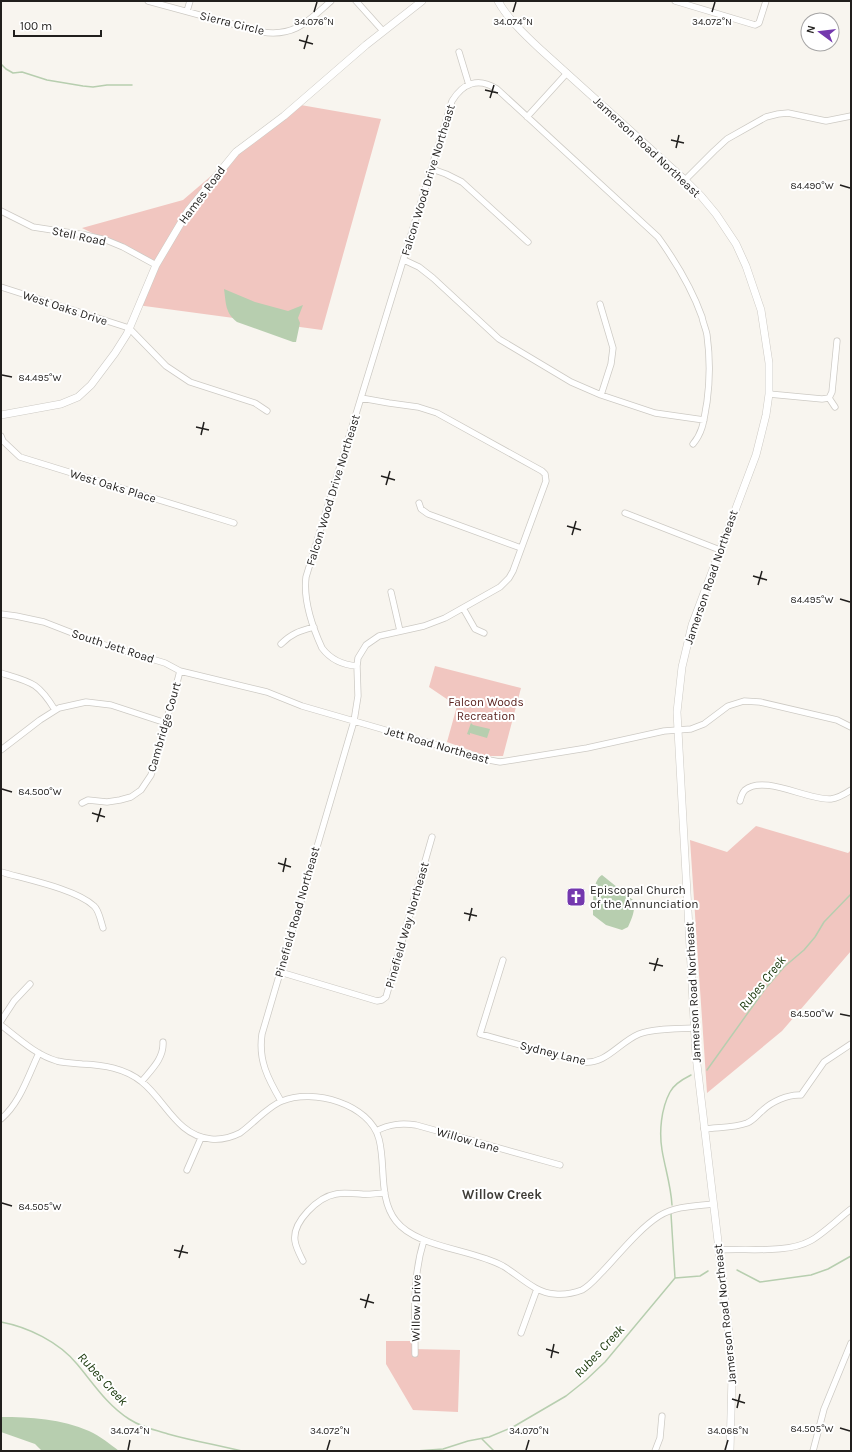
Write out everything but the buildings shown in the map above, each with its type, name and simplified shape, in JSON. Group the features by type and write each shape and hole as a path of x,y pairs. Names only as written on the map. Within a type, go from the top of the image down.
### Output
{"street":[{"name":"Sierra Circle","path":"148,1 262,32 282,33 303,25 331,1"},
{"path":"186,11 190,1"},
{"path":"356,1 383,31"},
{"name":"Hames Road","path":"1,415 60,404 78,397 91,385 118,349 130,328 156,265 188,211 236,152 284,116 383,31 422,1"},
{"name":"Jamerson Road Northeast","path":"498,1 522,31 685,180 716,214 736,244 746,266 762,310 769,363 769,394 766,415 756,455 699,604 684,655 678,689 677,731 694,1028 704,1129 729,1334 732,1376 730,1451"},
{"path":"675,1 755,24 758,23 766,1"},
{"path":"459,52 469,85 479,83 492,86 658,238 670,254 690,289 707,334 710,369 708,389 702,431 694,444"},
{"path":"527,117 567,73"},
{"name":"Falcon Wood Drive Northeast","path":"357,666 339,662 327,654 322,648 306,599 306,577 452,102 459,91 469,85"},
{"path":"685,180 723,142 766,118 778,114 788,114 826,121 851,116"},
{"path":"432,169 462,182 528,242"},
{"name":"Stell Road","path":"1,211 33,226 106,240 123,247 156,265"},
{"path":"404,260 419,267 433,278 499,339 571,382 601,395 655,413 704,420"},
{"name":"West Oaks Drive","path":"1,287 130,328"},
{"path":"600,304 613,348 611,364 601,395"},
{"path":"130,328 166,366 190,382 255,403 267,411"},
{"path":"829,398 832,392 837,341"},
{"path":"769,394 822,399 829,398"},
{"path":"357,666 362,651 370,642 379,636 435,623 505,583 513,571 546,481 546,474 542,471 437,413 418,407 389,404 361,398"},
{"path":"829,398 835,407"},
{"name":"West Oaks Place","path":"1,436 3,440 20,457 234,523"},
{"path":"419,503 421,509 428,514 521,548"},
{"path":"624,513 720,550"},
{"path":"391,592 400,631"},
{"path":"463,608 475,629 484,633"},
{"name":"South Jett Road","path":"1,614 44,622 98,643 165,663 180,671 225,682"},
{"path":"281,644 288,636 314,627"},
{"name":"Pinefield Road Northeast","path":"281,1101 265,1072 260,1050 262,1034 354,721 358,696 357,666"},
{"name":"Cambridge Court","path":"82,803 88,800 107,802 120,800 131,797 141,790 151,775 180,671"},
{"path":"1,673 29,682 46,695 55,710"},
{"name":"Jett Road Northeast","path":"225,682 267,692 302,706 500,762 587,748 649,734 698,727 714,718 735,702 748,700 837,720 851,727"},
{"path":"1,750 55,710 86,702 111,706 166,723"},
{"path":"740,801 746,789 764,785 830,799 851,790"},
{"name":"Pinefield Way Northeast","path":"280,972 377,1001 386,997 432,838"},
{"path":"1,872 68,892 84,899 95,907 102,926"},
{"name":"Sydney Lane","path":"503,960 480,1034 590,1063 596,1062 639,1034 654,1031 694,1028"},
{"path":"1,1021 14,1001 30,984"},
{"path":"1,1025 38,1054 64,1062 109,1066 121,1070 142,1082 182,1127 201,1138 219,1139 232,1137 240,1133 281,1101 307,1096 343,1103 360,1112 376,1130 381,1149 385,1193 389,1208 396,1221 408,1232 424,1240 484,1257 504,1267 537,1289 552,1294 569,1294 583,1289 598,1276 642,1229 658,1217 672,1210 713,1204"},
{"path":"142,1082 161,1056 163,1042"},
{"path":"704,1129 736,1126 746,1123 772,1104 790,1095 801,1095 824,1062 851,1044"},
{"path":"1,1119 9,1112 16,1102 38,1054"},
{"name":"Willow Lane","path":"376,1130 394,1124 406,1123 560,1165"},
{"path":"187,1170 201,1138"},
{"path":"303,1261 296,1247 295,1234 302,1218 312,1208 330,1195 338,1193 385,1193"},
{"path":"719,1250 785,1249 800,1246 816,1238 851,1209"},
{"name":"Willow Drive","path":"415,1354 415,1284 418,1262 424,1240"},
{"path":"521,1333 537,1289"},
{"path":"813,1451 824,1409 851,1344"},
{"path":"655,1451 660,1438 662,1416"}],"green space":[{"path":"295,104 381,119 322,330 137,305 155,264 82,228 183,200"},
{"name":"Falcon Woods Recreation","path":"435,666 521,688 503,756 486,756 447,742 457,706 429,687"},
{"path":"756,826 848,853 851,850 851,951 782,1031 707,1093 690,840 727,852"},
{"path":"386,1341 412,1341 413,1349 460,1350 458,1412 413,1410 386,1364"}],"shaded area":[{"path":"224,289 255,302 288,311 303,305 298,318 300,323 296,342 237,322 228,311"},
{"path":"471,723 473,725 490,729 487,738 470,733 470,735 467,734"},
{"path":"602,875 633,900 634,911 632,917 628,927 622,930 606,925 593,915 593,899 596,882"},
{"path":"1,1417 34,1418 57,1421 79,1427 105,1440 119,1451 42,1451 35,1444 1,1432"}],"waterway":[{"path":"1,64 13,73 22,72 47,80 83,86 93,87 107,85 132,85"},
{"name":"Rubes Creek","path":"707,1070 765,989 784,967 804,950 815,937 824,922 851,894"},
{"name":"Rubes Creek","path":"672,1205 661,1143 663,1113 672,1089 679,1082 691,1075"},
{"name":"Rubes Creek","path":"416,1451 443,1449 468,1441 489,1437 513,1427 566,1396 586,1380 605,1362 675,1278 671,1214"},
{"path":"737,1270 760,1282 811,1275 828,1269 851,1256"},
{"path":"675,1278 700,1276 708,1271"},
{"name":"Rubes Creek","path":"1,1322 22,1328 52,1342 70,1356 114,1407 134,1422 168,1434 242,1451"},
{"path":"482,1439 494,1451"}],"place":[{"name":"Episcopal Church of the Annunciation","path":"576,897"}],"district":[{"name":"Willow Creek","path":"502,1194"}]}
